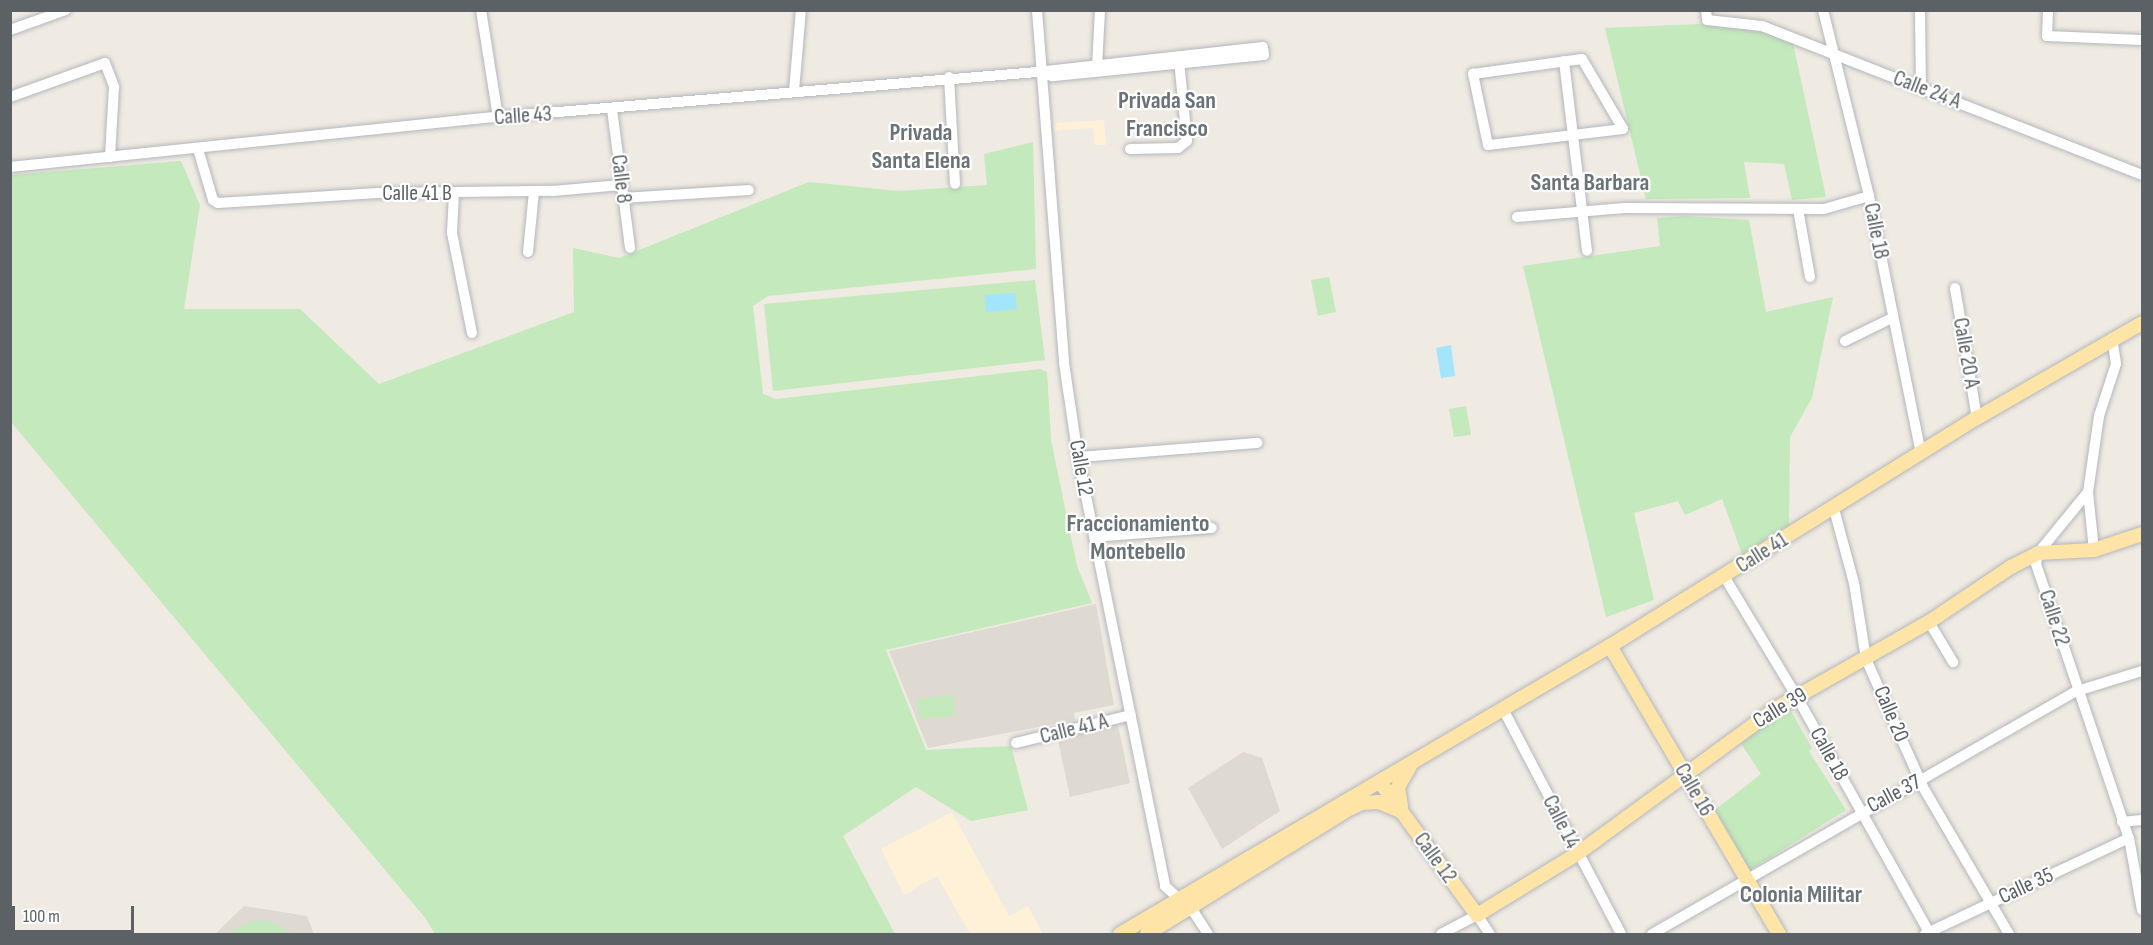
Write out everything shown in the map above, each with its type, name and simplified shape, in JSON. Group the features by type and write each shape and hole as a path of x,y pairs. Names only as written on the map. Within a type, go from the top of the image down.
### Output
{"main road":[{"name":"Calle 41","path":"1183,904 1380,782 1834,509 1977,418 2112,338 2142,323"},
{"name":"Calle 39","path":"1477,915 1577,854 1685,772 1797,697 1929,622 2038,553 2094,550 2142,534"},
{"name":"Calle 16","path":"1610,645 1779,934"},
{"path":"1404,813 1398,787 1403,774 1417,760"},
{"name":"Calle 12","path":"1380,782 1477,915"},
{"path":"1120,934 1183,904 1355,806 1379,802 1404,813"},
{"path":"1148,934 1183,904"}],"street":[{"path":"10,30 66,10"},
{"path":"481,10 498,117"},
{"path":"794,91 801,10"},
{"name":"Calle 12","path":"1037,10 1062,342 1078,457 1165,886 1208,934"},
{"path":"1097,67 1100,10"},
{"name":"Calle 18","path":"1823,10 1837,55 1869,196 1921,453"},
{"path":"1920,10 1920,88"},
{"path":"2048,10 2047,36 2142,40"},
{"name":"Calle 24 A","path":"1707,15 1762,26 2142,175"},
{"path":"1263,47 1264,55 1179,61 1263,47"},
{"path":"1582,59 1623,129 1575,135 1488,145 1473,74 1582,59"},
{"path":"1130,149 1178,148 1187,141 1179,61"},
{"name":"Calle 43","path":"10,167 498,117 612,110 949,77 1041,73 1179,61"},
{"path":"1564,61 1575,135 1587,251"},
{"path":"10,97 105,63 114,87 110,157"},
{"path":"949,77 955,184"},
{"name":"Calle 8","path":"612,110 630,248"},
{"name":"Calle 41 B","path":"198,149 213,200 534,192 621,185"},
{"path":"623,198 748,190"},
{"path":"528,252 534,192"},
{"path":"454,194 453,233 472,333"},
{"path":"1516,217 1584,210 1824,209 1869,196"},
{"path":"1798,208 1810,277"},
{"name":"Calle 20 A","path":"1955,288 1977,418"},
{"path":"1845,341 1892,318"},
{"path":"2094,550 2088,492 2099,416 2116,364 2112,338"},
{"path":"1078,457 1257,443"},
{"path":"2038,553 2088,492"},
{"name":"Calle 20","path":"1834,509 1854,583 1866,659 1921,780 2009,934"},
{"path":"1094,537 1212,528"},
{"name":"Calle 22","path":"2038,553 2036,564 2077,691 2129,838 2142,910"},
{"name":"Calle 18","path":"1724,576 1862,811 1927,934"},
{"path":"1929,622 1953,662"},
{"name":"Calle 37","path":"1652,934 1862,811 2077,691 2142,671"},
{"name":"Calle 14","path":"1503,709 1577,854 1622,934"},
{"name":"Calle 41 A","path":"1017,743 1131,715"},
{"path":"2122,822 2142,820"},
{"name":"Calle 35","path":"1927,934 2129,838"},
{"name":"Calle 12","path":"1477,915 1491,934"},
{"name":"Calle 39","path":"1441,934 1477,915"}],"shaded area":[{"path":"1104,120 1106,145 1095,145 1093,128 1054,131 1054,123"},
{"path":"1096,604 1114,705 1074,713 1075,720 928,748 889,651"},
{"path":"1118,725 1130,783 1070,797 1058,740"},
{"path":"1243,752 1262,758 1280,811 1222,849 1188,788"},
{"path":"952,812 1009,916 1028,906 1043,934 970,934 937,876 904,895 881,849"},
{"path":"244,906 307,916 314,934 215,934"}],"green space":[{"path":"1699,24 1766,31 1793,43 1826,197 1792,200 1784,164 1744,162 1750,198 1646,199 1605,28"},
{"path":"1033,142 1036,269 768,296 753,306 763,394 776,399 1040,369 1047,372 1051,440 1077,566 1092,603 886,650 926,750 1011,746 1028,810 971,821 916,787 843,836 895,934 435,934 426,919 11,422 10,175 181,161 200,205 184,309 300,309 379,384 574,312 573,248 619,258 809,182 899,191 987,185 984,154"},
{"path":"1683,216 1749,220 1766,312 1833,297 1812,398 1790,437 1789,525 1742,554 1722,499 1685,515 1678,501 1634,513 1654,600 1606,617 1523,266 1660,246 1657,218"},
{"path":"1329,277 1336,312 1318,316 1311,280"},
{"path":"1035,280 1045,360 773,391 764,304"},
{"path":"1466,406 1471,435 1454,437 1449,409"},
{"path":"953,695 955,716 919,719 917,699"},
{"path":"1789,708 1812,748 1809,751 1846,810 1745,873 1715,810 1761,774 1738,739"},
{"path":"253,921 269,921 293,934 227,934"}],"water":[{"path":"1015,293 1017,309 986,312 985,295"},
{"path":"1451,345 1455,376 1441,378 1436,348"}],"district":[{"name":"Privada San Francisco","path":"1167,115"},
{"name":"Privada Santa Elena","path":"921,147"},
{"name":"Santa Barbara","path":"1590,183"},
{"name":"Fraccionamiento Montebello","path":"1138,538"},
{"name":"Colonia Militar","path":"1801,895"}]}
